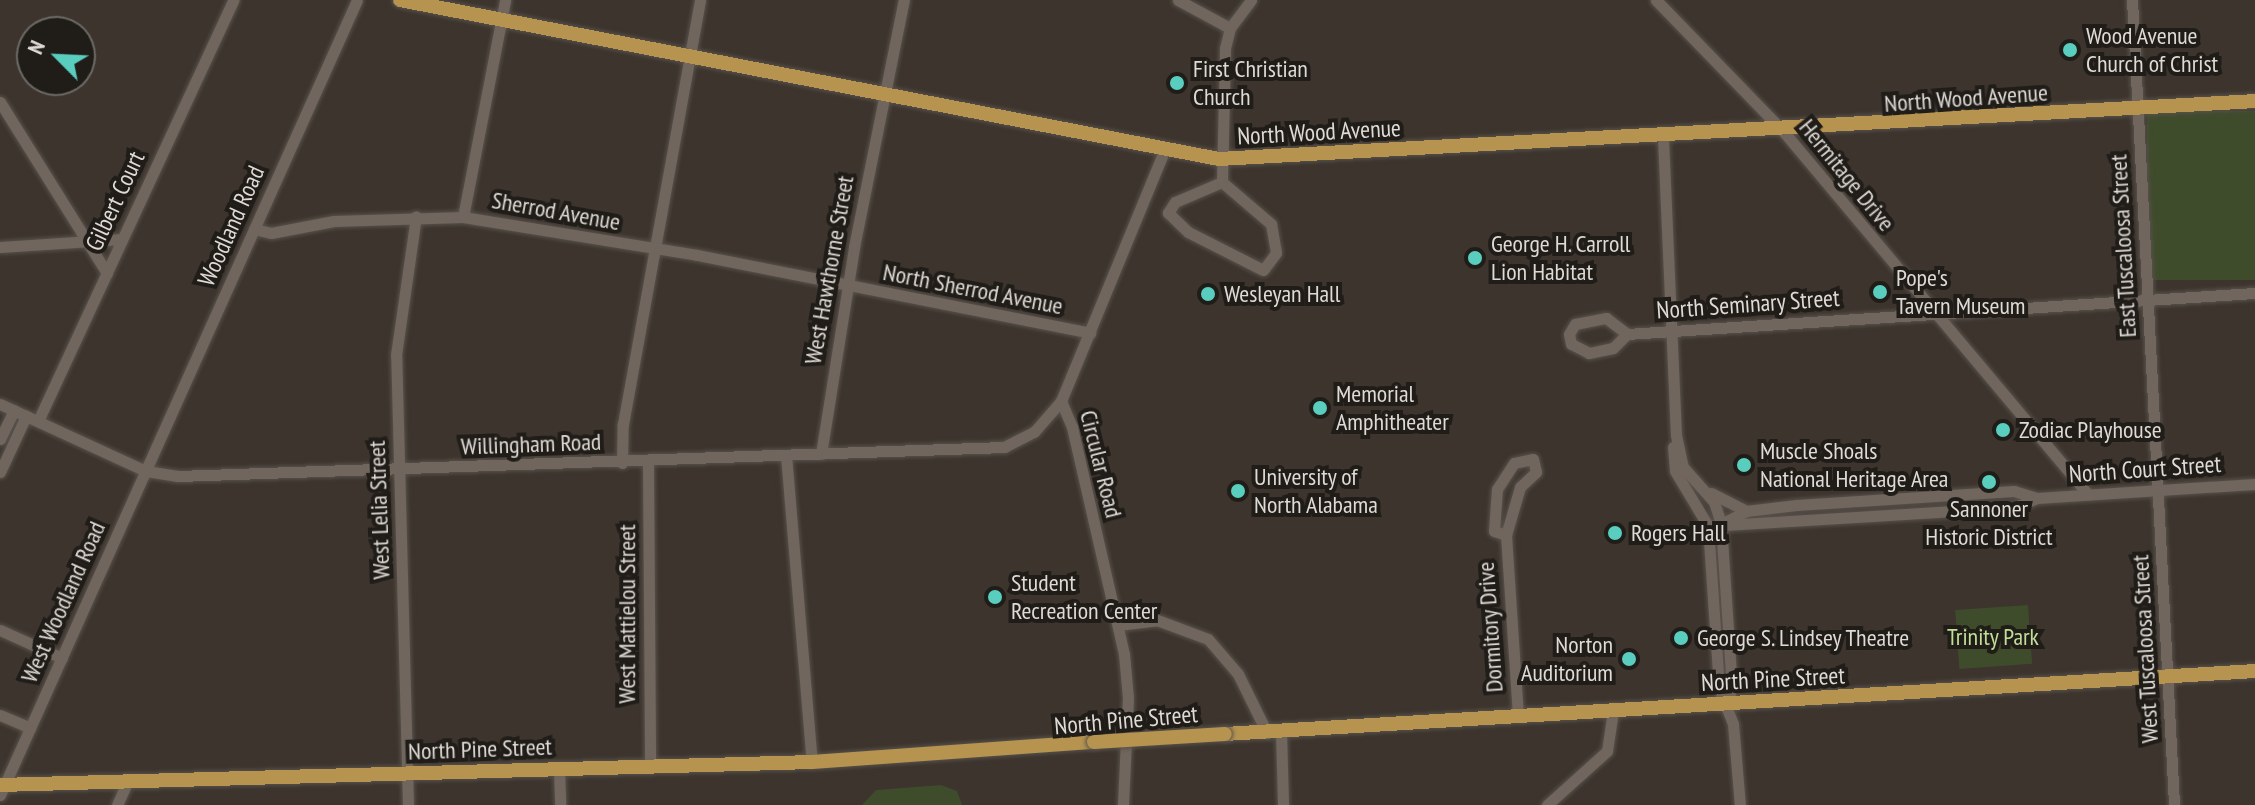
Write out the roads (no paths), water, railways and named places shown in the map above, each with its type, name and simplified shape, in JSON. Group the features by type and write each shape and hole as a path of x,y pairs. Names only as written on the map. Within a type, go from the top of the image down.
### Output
{"main road":[{"name":"North Wood Avenue","path":"400,0 1164,151 1219,159 1663,138 2255,101"},
{"name":"North Pine Street","path":"1,789 408,773 812,762 2255,671"}],"street":[{"name":"Gilbert Court","path":"0,472 32,418 107,273 233,0"},
{"name":"Woodland Road","path":"146,471 357,0"},
{"path":"463,217 505,0"},
{"path":"622,463 623,424 700,0"},
{"name":"West Hawthorne Street","path":"821,454 847,288 904,0"},
{"path":"1178,0 1230,28"},
{"path":"1222,182 1175,202 1168,213 1188,232 1263,270 1276,253 1271,224 1222,182 1219,159 1223,60 1230,28 1251,0"},
{"name":"Hermitage Drive","path":"1656,0 1783,131 2088,494"},
{"name":"East Tuscaloosa Street","path":"2132,0 2161,490"},
{"path":"0,102 84,241 107,273"},
{"path":"1663,138 1675,471 1708,526 1719,689 1727,704 1740,805"},
{"name":"Circular Road","path":"1123,805 1128,698 1118,625 1072,427 1061,401 1164,151"},
{"name":"Sherrod Avenue","path":"254,229 271,233 334,221 416,216 463,217 775,270 847,288"},
{"name":"West Lelia Street","path":"408,805 396,355 416,216"},
{"path":"0,247 122,239"},
{"name":"North Sherrod Avenue","path":"847,288 1090,333"},
{"name":"North Seminary Street","path":"1627,334 2255,293"},
{"path":"1606,318 1627,334 1613,348 1589,353 1571,344 1569,334 1586,319 1606,318"},
{"name":"Willingham Road","path":"0,404 146,471 178,476 622,463 1004,447 1034,432 1061,401"},
{"path":"0,439 14,410"},
{"path":"1676,435 1683,467 1704,488 1746,511"},
{"path":"786,455 812,762"},
{"name":"Dormitory Drive","path":"1500,533 1520,487 1536,472 1533,459 1514,463 1503,475 1497,489 1500,533 1518,716"},
{"name":"West Mattielou Street","path":"648,462 650,766"},
{"name":"West Woodland Road","path":"1,789 146,471"},
{"name":"North Court Street","path":"1708,526 2015,507 2037,498 2255,484"},
{"path":"1704,488 1721,524 1732,688 1727,704"},
{"name":"West Tuscaloosa Street","path":"2161,490 2174,805"},
{"name":"North Court Street","path":"1721,524 1746,511 1797,505 2014,491 2037,498"},
{"path":"1797,505 1799,522"},
{"path":"1118,625 1157,620 1208,639 1238,674 1274,732 1283,805"},
{"path":"0,630 62,658"},
{"path":"1547,805 1607,751 1613,711"},
{"path":"0,715 30,728"},
{"path":"559,769 560,805"},
{"path":"117,805 126,785"}],"place":[{"name":"Wood Avenue Church of Christ","path":"2070,50"},
{"name":"First Christian Church","path":"1177,83"},
{"name":"George H. Carroll Lion Habitat","path":"1475,258"},
{"name":"Pope's Tavern Museum","path":"1880,292"},
{"name":"Wesleyan Hall","path":"1208,294"},
{"name":"Memorial Amphitheater","path":"1320,408"},
{"name":"Zodiac Playhouse","path":"2003,430"},
{"name":"Muscle Shoals National Heritage Area","path":"1744,465"},
{"name":"Sannoner Historic District","path":"1989,482"},
{"name":"University of North Alabama","path":"1238,491"},
{"name":"Rogers Hall","path":"1615,533"},
{"name":"Student Recreation Center","path":"995,597"},
{"name":"George S. Lindsey Theatre","path":"1681,638"},
{"name":"Norton Auditorium","path":"1629,659"}],"park label":[{"name":"Trinity Park","path":"1993,637"}]}
